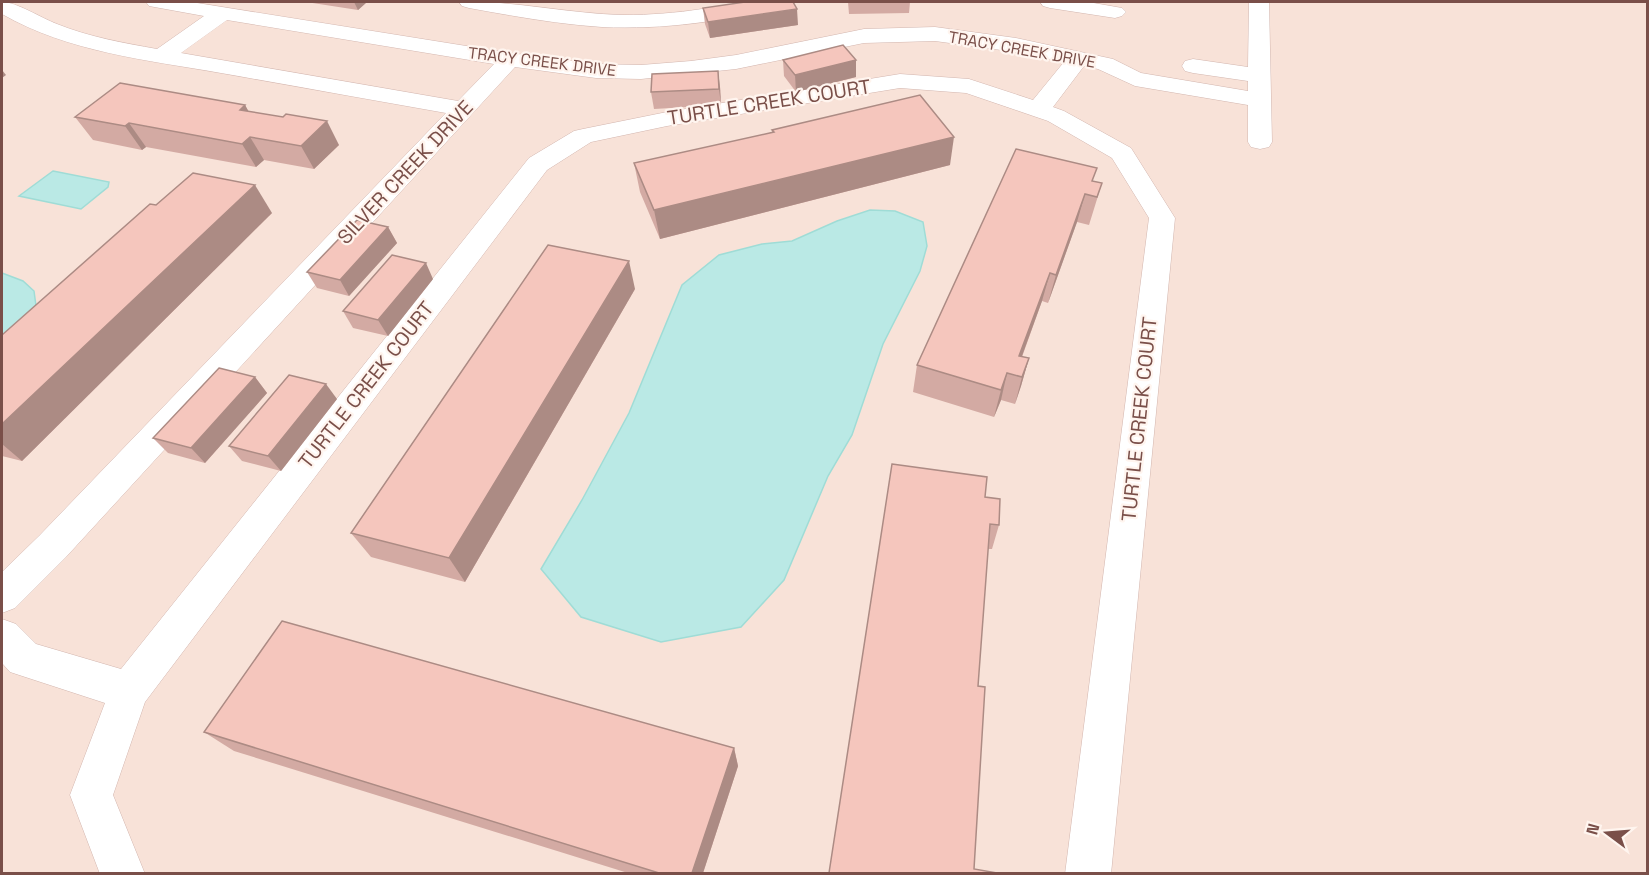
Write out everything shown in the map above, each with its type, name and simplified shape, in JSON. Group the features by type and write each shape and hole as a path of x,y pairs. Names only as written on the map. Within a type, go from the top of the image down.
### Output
{"street":[{"name":"TRACY CREEK DRIVE","path":"156,2 510,60 596,71 641,72 736,62 864,36 900,33 972,38 1079,58 1112,31"},
{"path":"469,2 577,18 623,21 714,14 778,2"},
{"path":"1050,2 1112,31"},
{"path":"1259,2 1260,142"},
{"path":"2,6 13,14 52,29 99,43 464,109"},
{"path":"162,56 223,13"},
{"name":"TRACY CREEK DRIVE","path":"1112,31 1140,58"},
{"name":"TRACY CREEK DRIVE","path":"1112,31 1136,79 1260,100"},
{"path":"1038,110 1079,58"},
{"name":"SILVER CREEK DRIVE","path":"2,596 54,546 510,60"},
{"path":"1172,63 1260,76"},
{"name":"TURTLE CREEK COURT","path":"123,873 91,795 129,691 538,164 583,136 667,119 900,81 969,86 1056,116 1122,153 1162,218 1088,873"},
{"path":"2,637 24,659 129,691"}],"shaded area":[{"path":"2,2 1647,2 1647,873 2,874"}],"water":[{"path":"53,171 109,182 108,187 81,209 19,196"},
{"path":"870,210 895,211 923,222 927,246 920,271 883,344 852,435 828,476 784,580 741,627 661,642 581,617 541,569 582,500 629,413 682,285 719,255 762,244 792,241 837,221"},
{"path":"2,273 23,281 34,291 36,306 2,341"}],"building":[{"path":"745,2 793,2 797,9 708,22 703,8"},
{"path":"843,45 856,60 795,75 783,60"},
{"path":"718,71 719,89 651,92 652,74"},
{"path":"120,83 245,105 240,110 283,117 286,114 327,121 301,146 250,137 242,144 129,123 125,126 75,117"},
{"path":"920,95 954,137 654,210 634,163 774,132 772,130"},
{"path":"1016,149 1097,168 1092,181 1102,183 1097,197 1085,194 1056,275 1050,273 1019,356 1029,358 1022,377 1007,373 1001,390 917,365"},
{"path":"193,173 255,185 2,424 2,335 150,204 156,205"},
{"path":"357,220 388,227 340,280 307,272"},
{"path":"548,245 629,261 449,558 351,533"},
{"path":"392,255 426,263 378,320 343,311"},
{"path":"219,368 255,377 191,448 153,438"},
{"path":"289,375 326,384 268,456 229,446"},
{"path":"892,464 987,477 985,497 1000,499 999,525 990,524 978,686 985,687 974,869 997,873 829,873"},
{"path":"282,621 734,748 692,873 659,873 204,732"}]}
